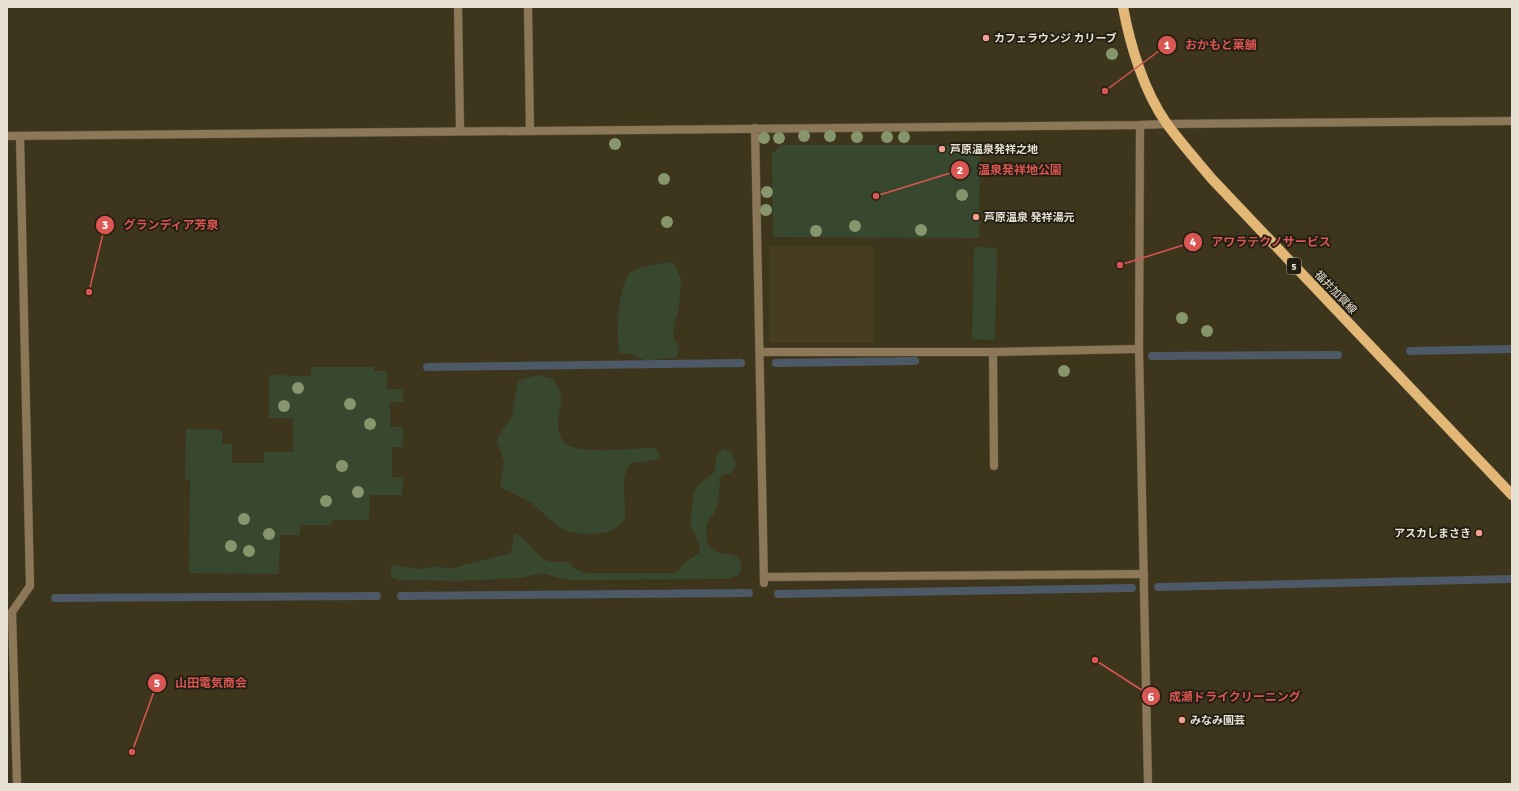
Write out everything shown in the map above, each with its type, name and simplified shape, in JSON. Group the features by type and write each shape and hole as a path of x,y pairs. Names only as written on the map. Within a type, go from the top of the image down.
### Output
{"main road":[{"name":"福井加賀線","path":"1123,7 1142,74 1167,124 1212,179 1512,495"}],"street":[{"path":"458,7 460,132"},
{"path":"528,7 530,131"},
{"path":"7,136 1512,121"},
{"path":"1140,125 1139,349 1148,784"},
{"path":"756,128 764,580 1144,574"},
{"path":"17,784 12,612 30,586 20,136"},
{"path":"760,352 993,352 1139,349"},
{"path":"993,352 994,466"}],"green space":[{"path":"781,145 980,145 979,238 773,237 772,154"},
{"path":"974,247 997,248 995,340 972,339"},
{"path":"669,262 675,264 681,280 679,308 673,336 678,345 677,357 647,361 630,354 620,353 618,323 620,299 627,279 634,270"},
{"path":"311,367 374,367 374,371 387,371 387,389 403,389 403,402 390,402 390,427 403,427 403,447 392,447 392,477 403,477 402,495 370,495 369,520 333,520 332,525 300,525 300,535 280,535 279,574 189,573 190,480 185,479 186,429 222,430 222,444 232,444 232,463 264,463 264,452 293,452 293,418 269,418 269,375 311,376"},
{"path":"538,375 553,379 560,391 561,400 558,428 561,437 566,444 584,449 596,450 655,448 660,454 656,460 631,463 627,469 624,483 625,519 611,531 590,534 564,530 531,503 500,487 504,462 497,440 501,431 512,417 517,384 522,379"},
{"path":"723,449 732,452 736,464 731,473 721,476 717,506 709,520 706,530 706,537 708,544 714,551 732,555 740,560 741,566 739,575 728,579 566,580 542,573 521,578 457,581 397,580 391,577 391,567 393,565 420,569 438,566 449,569 511,553 514,534 524,539 539,556 544,559 549,561 568,562 575,569 586,573 673,573 680,569 684,563 699,553 700,546 690,523 694,492 699,484 715,472 716,456"}],"sand":[{"path":"769,247 873,247 873,343 769,343"}],"waterway":[{"path":"1410,351 1512,349"},
{"path":"1152,356 1338,355"},
{"path":"776,363 915,361"},
{"path":"427,367 741,363"},
{"path":"1158,587 1512,579"},
{"path":"778,594 1132,588"},
{"path":"401,596 749,593"},
{"path":"55,598 377,596"}],"place":[{"name":"カフェラウンジ カリーブ","path":"986,38"},
{"name":"おかもと菓舗","path":"1105,91"},
{"name":"芦原温泉発祥之地","path":"942,149"},
{"name":"温泉発祥地公園","path":"876,196"},
{"name":"芦原温泉 発祥湯元","path":"976,217"},
{"name":"アワラテクノサービス","path":"1120,265"},
{"name":"グランディア芳泉","path":"89,292"},
{"name":"アスカしまさき","path":"1479,533"},
{"name":"成瀬ドライクリーニング","path":"1095,660"},
{"name":"みなみ園芸","path":"1182,720"},
{"name":"山田電気商会","path":"132,752"}]}
